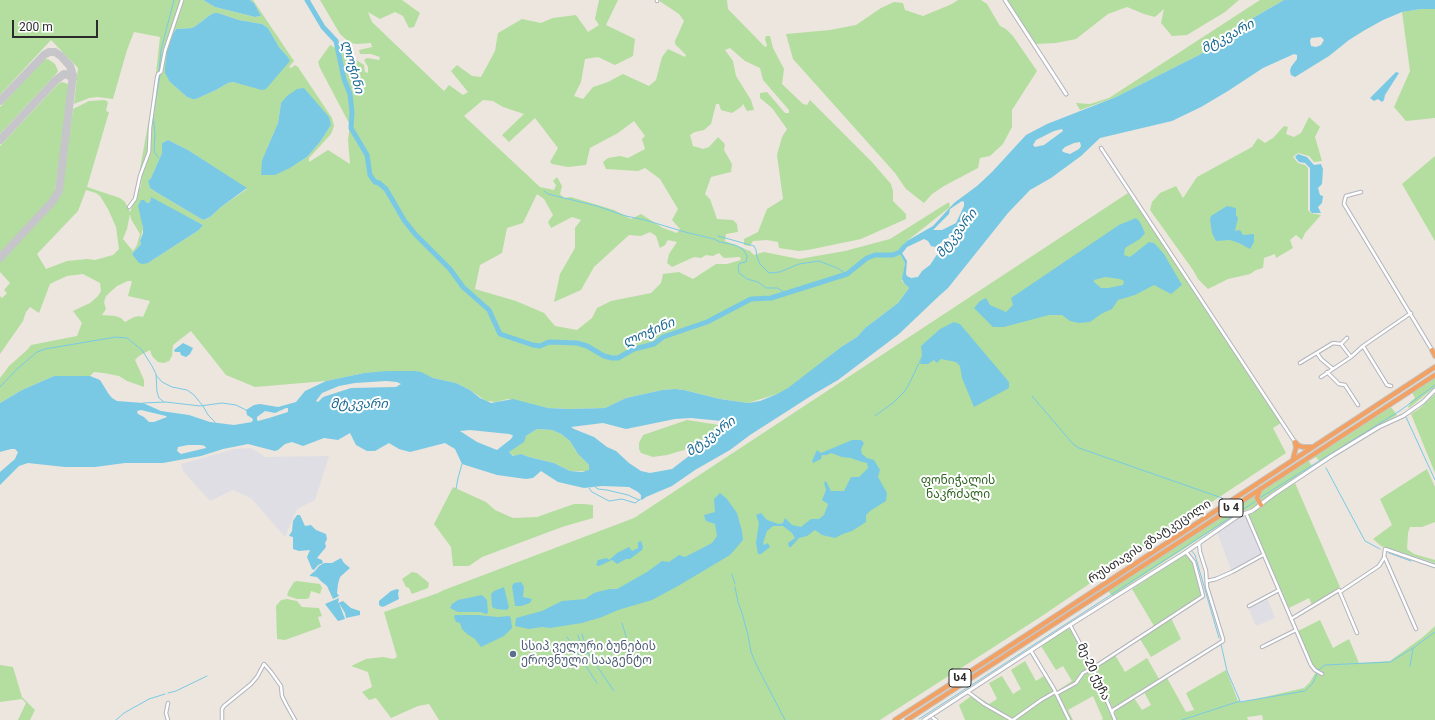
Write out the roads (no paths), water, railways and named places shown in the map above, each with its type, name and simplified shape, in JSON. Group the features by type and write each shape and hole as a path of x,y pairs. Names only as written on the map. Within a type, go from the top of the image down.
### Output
{"highway":[{"path":"1434,351 1435,356"},
{"path":"1434,368 1435,363"},
{"name":"რუსთავის გზატკეცილი","path":"895,720 1434,368"},
{"name":"რუსთავის გზატკეცილი","path":"907,720 1189,534 1261,489 1435,375"},
{"path":"1295,442 1299,446 1312,447"},
{"path":"1292,460 1296,452 1295,442"},
{"path":"1248,497 1259,502 1261,489"}],"street":[{"path":"129,207 135,200 140,176 148,152 158,74 161,72 165,52 182,0"},
{"path":"1005,0 1066,94"},
{"path":"1101,148 1295,442"},
{"path":"1360,192 1346,196 1344,198 1344,204 1434,351"},
{"path":"1321,378 1328,372 1341,365 1363,346 1411,313"},
{"path":"1341,344 1347,338"},
{"path":"1300,363 1333,343 1341,344 1351,357"},
{"path":"1363,346 1387,385 1391,386"},
{"path":"1317,353 1320,359 1333,369"},
{"path":"1328,372 1340,384 1345,385 1358,405"},
{"path":"924,720 1187,551 1238,516 1252,511 1259,502 1273,495 1333,455 1379,427 1403,416 1423,402 1435,390"},
{"path":"1246,513 1311,665 1315,670 1322,674"},
{"path":"1112,713 1113,710 1223,641 1207,587 1206,571 1200,552 1199,543"},
{"path":"1291,619 1339,590 1340,592 1379,566 1384,558 1385,549 1435,566"},
{"path":"968,692 984,704 1012,720 1041,700 1076,682 1083,672 1093,668 1203,596 1194,562 1187,551"},
{"path":"1207,581 1232,572 1263,555"},
{"path":"1384,558 1416,629"},
{"path":"1249,606 1279,590"},
{"path":"1340,592 1357,634"},
{"name":"მე-20 ქუჩა","path":"1070,625 1093,668 1115,720"},
{"path":"1262,647 1296,630"},
{"path":"1031,651 1069,720"},
{"path":"222,720 222,709 224,706 251,684 257,677 264,664 272,672 281,686 282,696 295,720"},
{"path":"168,703 166,713 168,720"}],"water":[{"path":"203,0 250,0 254,3 261,16 255,17 215,7"},
{"name":"მტკვარი","path":"1284,0 1435,0 1435,9 1421,9 1402,12 1383,20 1349,40 1329,56 1295,77 1291,75 1290,71 1297,59 1297,55 1294,54 1263,68 1201,107 1172,121 1100,138 1081,156 1051,178 1030,190 1008,213 948,288 899,334 838,380 750,435 730,450 695,470 672,486 642,500 641,495 638,492 629,487 602,486 584,488 558,482 541,471 533,478 526,479 497,475 462,464 455,449 445,443 410,452 399,449 389,443 375,451 367,451 356,445 350,433 338,440 324,438 303,446 292,442 285,444 275,451 248,444 223,449 201,456 163,463 125,463 95,467 65,467 28,463 19,466 0,485 0,472 15,459 18,452 15,449 11,449 0,452 0,403 22,390 54,376 90,376 100,380 112,398 117,401 143,403 161,411 189,415 210,422 234,425 252,422 253,419 247,415 246,410 254,405 260,404 278,407 296,402 305,391 326,381 364,373 387,371 421,372 433,378 456,383 491,403 513,399 548,408 605,408 626,398 662,390 675,389 720,399 748,403 760,401 788,388 841,347 857,337 865,328 898,303 909,288 902,279 905,263 900,254 904,244 933,226 954,203 977,186 992,172 1026,135 1047,124 1116,97 1199,55 1222,42 1253,18","holes":["1321,37 1324,40 1321,45 1316,47 1311,46 1311,38","1062,129 1063,131 1044,145 1035,147 1033,145 1036,140 1054,131","1080,142 1081,146 1079,149 1070,154 1063,152 1062,150 1065,147","962,201 964,202 964,206 956,223 942,230 933,230 949,214 950,209","952,237 930,265 922,271 918,277 911,278 907,276 907,261 902,253 905,248 924,239 928,241 931,246 935,247 947,238","386,381 401,384 396,387 351,388 323,397 318,402 316,401 322,393 339,386 355,383","288,408 288,412 269,418 258,421 257,417 265,411 275,413","141,410 167,417 154,422 149,422 138,414 137,411","691,418 722,421 725,425 711,439 672,469 650,473 641,471 629,463 616,451 607,447 594,437 571,427 603,423 626,429 675,419","537,429 552,430 561,434 570,441 578,454 589,465 589,470 582,472 570,471 554,463 521,454 513,456 509,452 524,442 526,436","470,430 509,434 513,436 497,450 477,442 460,431","201,445 205,446 206,448 181,454 177,451 178,447"]},
{"path":"214,13 239,20 262,24 268,28 279,47 290,61 266,89 262,90 233,82 196,99 192,99 187,97 170,82 165,73 165,68 167,52 176,29 192,28"},
{"path":"1396,72 1399,73 1382,102 1378,99 1374,101 1370,98"},
{"path":"304,88 329,117 331,125 320,142 307,157 290,168 275,175 261,175 262,160 278,123 281,103 287,96 297,89"},
{"path":"168,140 188,150 247,188 210,217 203,220 156,192 150,188 148,181 151,178 162,153 162,143"},
{"path":"1298,154 1307,157 1314,165 1321,164 1323,169 1322,184 1318,188 1320,195 1323,196 1322,203 1318,207 1321,213 1312,213 1310,211 1310,168 1305,163 1299,162 1295,157"},
{"path":"151,197 203,225 199,230 148,263 143,264 139,263 132,254 141,244 140,241 143,233 138,206 141,200 144,200 147,203 150,202"},
{"path":"1227,206 1236,208 1236,215 1238,218 1235,231 1240,230 1243,235 1254,234 1254,242 1250,249 1230,240 1216,241 1212,233 1210,220 1211,216"},
{"path":"1136,218 1140,222 1145,233 1140,239 1125,248 1124,255 1130,257 1149,242 1154,243 1164,254 1182,285 1171,294 1154,285 1135,295 1118,300 1112,309 1101,314 1090,322 1079,323 1070,321 1062,315 1049,315 1004,327 993,327 974,308 980,301 986,298 990,305 1006,312 1013,305 1011,298 1119,225","holes":["1105,277 1124,281 1123,285 1108,288 1101,288 1094,282 1094,280"]},
{"path":"954,322 960,324 1009,382 1009,388 974,407 962,378 960,366 956,362 941,359 937,363 934,360 928,364 920,364 922,355 921,346 940,329"},
{"path":"183,343 193,348 190,354 186,357 181,355 180,352 175,352 174,350"},
{"path":"852,440 861,440 864,443 861,449 862,454 867,458 874,460 880,470 878,477 887,493 886,501 866,515 866,522 852,531 835,538 822,535 815,530 807,536 799,538 791,547 789,547 788,543 795,538 792,533 783,526 773,526 767,531 763,543 764,545 768,543 770,547 761,554 758,554 756,543 759,523 756,515 761,513 767,520 779,524 783,523 785,518 792,525 801,527 811,519 819,519 824,515 828,504 822,500 826,490 824,483 826,481 831,491 844,491 851,477 859,477 868,468 867,463 831,453 822,455 821,459 813,463 812,461 817,450 821,453"},
{"path":"720,493 727,499 737,513 742,531 743,540 730,555 652,600 618,610 602,617 582,623 550,628 542,627 529,629 515,626 516,618 542,611 562,601 585,599 594,593 617,589 647,572 662,561 669,562 679,555 685,557 712,543 717,536 715,524 706,521 704,515 715,512 714,499"},
{"path":"297,515 300,515 305,526 311,525 316,530 326,534 326,547 317,558 322,560 323,563 318,565 314,570 312,569 307,557 310,550 299,551 293,549 293,537 289,536 292,531 293,521"},
{"path":"641,541 643,547 642,550 630,559 626,559 617,564 612,560 599,566 596,565 598,560 607,558 609,560 617,553 629,547 632,551 638,548 638,542"},
{"path":"341,558 350,568 340,577 337,593 339,596 333,599 327,586 317,577 310,575 324,563 332,563"},
{"path":"521,582 524,587 523,597 532,599 530,603 515,606 512,586 514,583"},
{"path":"504,587 509,607 507,610 496,609 492,607 491,594 494,591"},
{"path":"397,589 399,590 399,599 382,607 379,605 379,601 391,591"},
{"path":"482,595 487,600 488,613 486,614 480,612 458,612 450,608 452,604 458,600"},
{"path":"339,598 338,603 343,601 351,608 360,611 360,615 346,618 345,613 339,603 345,619 338,621 325,604"},
{"path":"455,615 498,617 510,616 512,628 504,636 481,647 475,639 462,629 460,623 456,622 454,617"}],"waterway":[{"path":"159,71 161,50 174,0"},
{"name":"ლოჭინი","path":"307,0 323,27 336,41 344,79 350,94 352,112 351,128 367,155 370,175 375,182 379,183 386,189 404,220 415,234 450,269 463,287 489,310 500,334 540,346 549,342 577,343 587,346 604,356 618,358 634,349 654,344 663,337 707,322 751,299 771,298 847,274 867,258 875,255 893,255 900,252 904,247"},
{"path":"154,110 160,75"},
{"path":"153,113 155,135 154,150 159,158"},
{"path":"544,191 548,194 597,206 626,216 735,245 743,249 747,256 746,262 740,263 738,266 739,273 747,279 758,282 766,288 777,288 786,293"},
{"path":"718,236 754,246 760,264 769,273 780,272 799,264 819,261 837,268 847,274"},
{"path":"0,387 17,369 37,352 45,349 116,337 127,338 142,350 152,366 156,374 157,392 159,398 164,402"},
{"path":"875,416 894,402 904,392 922,357"},
{"path":"156,375 162,382 172,387 187,390 194,395 208,415 215,422"},
{"path":"1258,499 1401,410 1435,385"},
{"path":"1032,396 1073,444 1079,448 1222,498"},
{"path":"143,403 166,402 200,406 222,403 236,405 246,410"},
{"path":"1406,417 1435,480"},
{"path":"456,489 462,464"},
{"path":"1326,468 1365,541 1380,549"},
{"path":"595,487 598,489 628,495 639,500"},
{"path":"589,488 592,492 609,501 622,499 635,503 642,498"},
{"path":"919,719 1256,501"},
{"path":"1191,550 1195,555 1219,638"},
{"path":"1389,553 1411,561"},
{"path":"732,574 735,584"},
{"path":"735,587 751,652 785,720"},
{"path":"622,623 630,650"},
{"path":"1410,666 1413,648 1435,632"},
{"path":"582,634 588,653 614,691"},
{"path":"578,635 580,642 587,653"},
{"path":"567,637 597,683"},
{"path":"1182,720 1240,701 1227,671 1221,644"},
{"path":"1319,670 1325,665 1390,662 1413,648"},
{"path":"1240,702 1305,691 1313,683 1317,674"},
{"path":"168,693 176,691 207,676"},
{"path":"116,720 124,713 149,699 165,694"}],"place":[{"name":"სსიპ ველური ბუნების ეროვნული სააგენტო","path":"513,654"}],"park label":[{"name":"ფონიჭალის ნაკრძალი","path":"958,488"}]}
